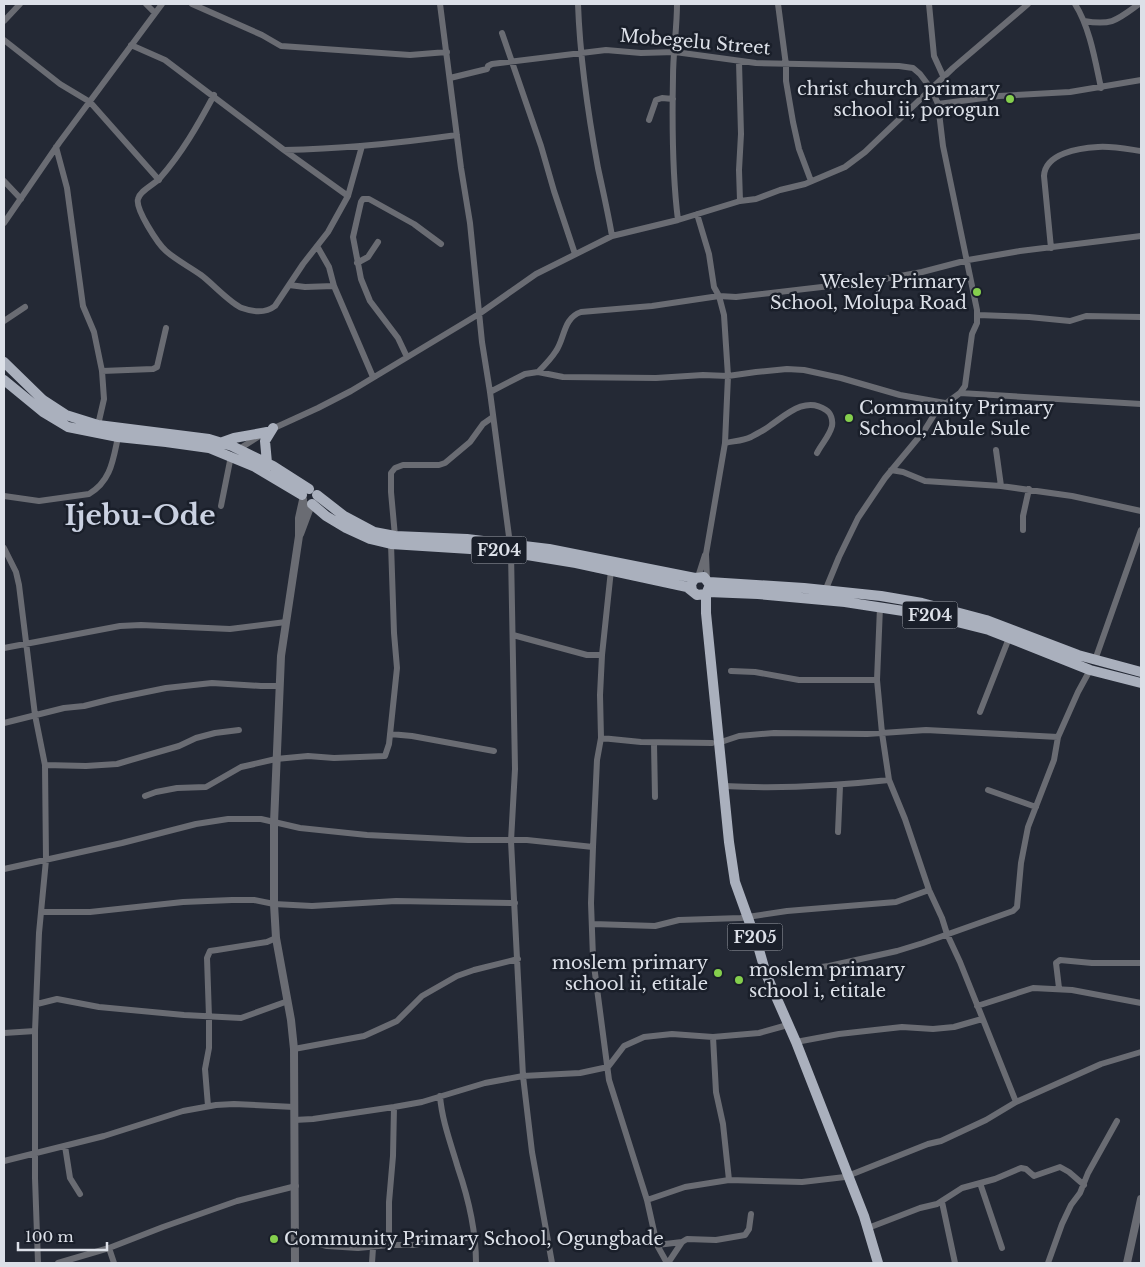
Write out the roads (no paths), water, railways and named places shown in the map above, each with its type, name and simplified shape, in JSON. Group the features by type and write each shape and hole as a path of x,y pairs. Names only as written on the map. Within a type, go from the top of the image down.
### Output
{"main road":[{"name":"F204","path":"4,362 50,406 66,415 86,422 195,436 220,443 255,467 308,498 331,507 353,522 393,540 467,539 688,588 701,586 804,588 881,596 966,614 1014,629 1092,665 1141,672"},
{"name":"F204","path":"4,380 24,398 68,427 118,437 194,445 235,453 267,463 308,498"},
{"path":"220,443 270,430"},
{"path":"267,463 265,441 270,430"},
{"name":"F204","path":"510,548 566,552 701,586 880,607 952,620 989,630 1141,683"},
{"name":"F205","path":"701,586 706,622 715,743 730,885 784,1026 868,1228 878,1263"},
{"name":"F205","path":"715,743 724,786 733,871 744,918 758,946 766,974 796,1042 847,1177 862,1221 873,1263"}],"street":[{"path":"4,21 20,4"},
{"path":"146,4 155,13"},
{"path":"4,223 56,148 162,4"},
{"path":"192,4 262,34 281,46 410,55 447,52"},
{"path":"440,4 470,223 482,342 510,548 515,769 511,841 523,1076 534,1162 552,1263"},
{"path":"578,4 580,52 598,169 612,236"},
{"path":"677,4 673,99 673,183 678,220"},
{"path":"778,4 792,122 811,182"},
{"path":"930,4 934,56 944,78"},
{"path":"221,506 235,453 270,430 331,402 407,357 479,314 536,274 612,236 678,220 740,201 756,200 811,182 845,167 857,159 944,78 1028,4"},
{"path":"1075,4 1084,21 1101,88"},
{"path":"1084,21 1100,24 1110,23 1139,4"},
{"path":"502,33 538,137 575,254"},
{"path":"4,40 60,84 90,102 159,180"},
{"path":"131,45 165,60 348,196"},
{"name":"Mobegelu Street","path":"450,78 488,68 492,64 606,50 640,53 675,52 739,62 908,66 913,68 932,90 938,104 943,146 978,316"},
{"path":"739,62 740,201"},
{"path":"938,104 999,96 1070,92 1141,80"},
{"path":"214,96 193,134 159,180 140,194 137,200 142,218 165,251 202,276 241,308 260,311 269,310 275,306 316,246 328,232 348,196 362,146"},
{"path":"649,120 653,104 656,100 662,98 673,99"},
{"path":"284,150 362,146 457,135"},
{"path":"1051,248 1044,176 1050,162 1067,153 1097,147 1141,151"},
{"path":"56,148 67,188 83,306 94,332 102,371 104,398 98,424"},
{"path":"4,181 21,199"},
{"path":"407,357 398,338 370,301 360,279 353,237 363,199 369,199 399,215 441,244"},
{"path":"697,214 709,254 714,287 719,296 724,315 728,376 725,443 701,586"},
{"path":"538,372 557,350 566,325 574,314 588,310 652,306 719,296 736,297 873,281 922,272 968,260 1141,236"},
{"path":"357,263 368,257 378,242"},
{"path":"316,246 329,267 334,286 373,377"},
{"path":"289,285 305,287 334,286"},
{"path":"4,321 25,307"},
{"path":"825,591 858,518 891,470 924,430 937,410 965,386 968,375 972,334 978,316 1022,316 1070,321 1086,316 1141,317"},
{"path":"102,371 153,369 157,367 166,328"},
{"path":"490,392 526,374 538,372 563,377 656,378 703,375 728,376 788,369 804,370 841,378 900,395 945,403"},
{"path":"960,392 1141,404"},
{"path":"725,443 748,438 769,427 800,406 812,404 821,406 830,412 833,423 828,438 817,453"},
{"path":"145,796 177,788 206,787 242,767 276,759 308,756 334,758 385,756 389,744 397,668 394,633 391,474 394,468 404,465 439,465 445,463 470,442 483,424 493,418"},
{"path":"4,496 39,501 88,494 96,490 112,467 118,437"},
{"path":"996,450 1001,486"},
{"path":"891,470 903,472 925,481 1029,489 1141,511"},
{"path":"1023,530 1023,516 1029,489"},
{"path":"295,1263 294,1049 288,1001 276,938 274,823 281,656 299,536 299,518 308,498"},
{"path":"766,974 829,966 898,951 1013,911 1016,907 1024,844 1054,760 1058,737 1092,665 1141,530"},
{"path":"4,548 16,572 35,715 45,765 46,860 41,912 35,1031 36,1225 38,1263"},
{"path":"611,570 602,655 600,695 601,738 597,760 591,903 593,958 609,1080 647,1200 657,1245 668,1263 682,1242 687,1239 716,1240 745,1235 751,1214"},
{"path":"880,607 877,680 889,780 905,819 929,890 1000,1058 1016,1102"},
{"path":"4,648 120,626 141,625 230,630 286,622"},
{"path":"513,636 587,655 602,655"},
{"path":"980,712 1009,638"},
{"path":"730,671 756,672 799,680 877,680"},
{"path":"4,722 166,688 212,683 280,686"},
{"path":"45,765 86,766 117,764 179,746 196,738 239,730"},
{"path":"601,738 654,743 715,743 753,734 926,730 1058,737"},
{"path":"390,734 412,736 494,751"},
{"path":"654,743 655,797"},
{"path":"724,786 760,788 840,786 889,780"},
{"path":"838,832 840,786"},
{"path":"988,790 1036,807"},
{"path":"4,869 122,843 196,824 228,819 261,819 300,828 367,835 527,840 593,847"},
{"path":"593,924 655,926 679,920 744,918 787,911 896,902 929,890"},
{"path":"41,912 90,912 183,902 254,900 274,904 343,905 396,901 515,903"},
{"path":"208,1106 205,1069 209,1048 207,958 210,951 267,942 276,938"},
{"path":"294,1049 364,1036 397,1021 422,996 456,976 518,959"},
{"path":"1059,988 1056,963 1060,960 1092,963 1141,963"},
{"path":"977,1006 1033,988 1059,988 1141,1003"},
{"path":"37,1004 56,999 99,1007 241,1018 288,1001"},
{"path":"796,1042 839,1034 902,1027 933,1029 954,1027 982,1019"},
{"path":"294,1120 394,1108 485,1083 523,1076 580,1072 608,1067 624,1046 644,1037 672,1034 713,1036 759,1033 784,1026"},
{"path":"4,1032 35,1031"},
{"path":"713,1036 716,1092 723,1124 729,1180"},
{"path":"647,1200 685,1187 729,1180 802,1182 847,1177 912,1150 941,1141 986,1120 1016,1102 1101,1064 1141,1052"},
{"path":"440,1096 446,1128 476,1237 476,1263"},
{"path":"4,1161 104,1136 183,1111 208,1106 234,1104 294,1107"},
{"path":"389,1245 389,1202 393,1156 394,1108"},
{"path":"1048,1263 1062,1224 1117,1121"},
{"path":"65,1146 70,1178 80,1194"},
{"path":"868,1228 920,1208 942,1202 952,1193 1021,1168 1026,1169 1034,1176 1060,1168 1069,1172 1084,1185"},
{"path":"980,1183 1002,1248"},
{"path":"58,1263 109,1248 237,1201 296,1186"},
{"path":"1127,1263 1141,1199"},
{"path":"942,1202 955,1263"},
{"path":"296,1237 326,1246 373,1248 476,1237"},
{"path":"657,1245 682,1242"},
{"path":"109,1248 114,1263"},
{"path":"372,1263 373,1248"}],"place":[{"name":"christ church primary school ii, porogun","path":"1010,99"},
{"name":"Wesley Primary School, Molupa Road","path":"977,292"},
{"name":"Community Primary School, Abule Sule","path":"849,418"},
{"name":"moslem primary school ii, etitale","path":"718,973"},
{"name":"moslem primary school i, etitale","path":"739,980"},
{"name":"Community Primary School, Ogungbade","path":"274,1239"}],"district":[{"name":"Ijebu-Ode","path":"140,515"}]}
